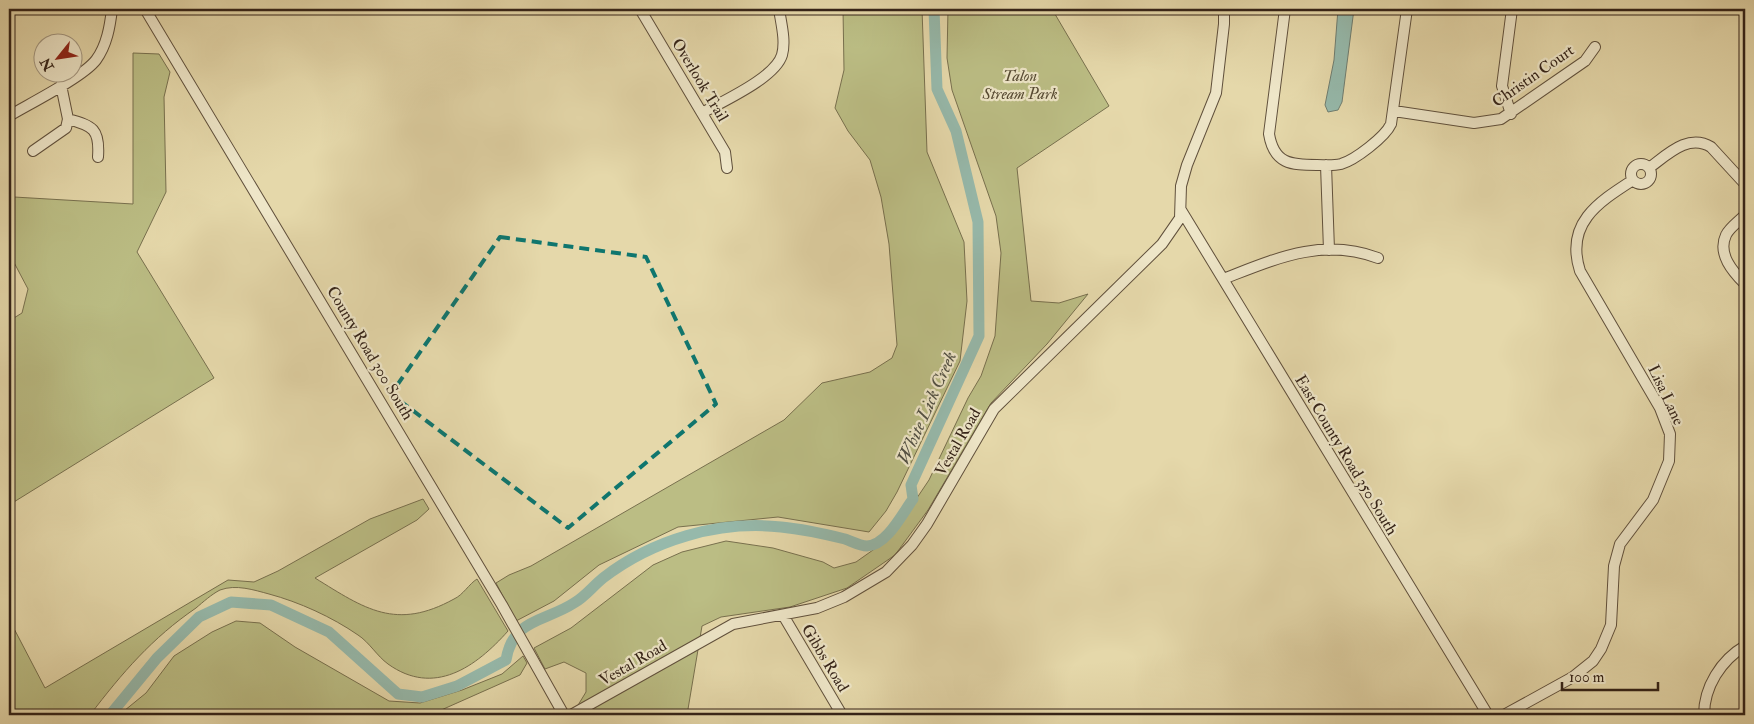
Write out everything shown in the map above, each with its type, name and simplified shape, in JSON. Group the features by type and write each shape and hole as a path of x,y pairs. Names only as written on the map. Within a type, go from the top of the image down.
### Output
{"street":[{"path":"9,116 61,85 96,61 110,30 112,9"},
{"name":"County Road 300 South","path":"146,9 502,605 564,715"},
{"name":"Overlook Trail","path":"640,9 725,152 727,168"},
{"path":"702,113 766,75 778,63 783,47 779,9"},
{"name":"Vestal Road","path":"571,715 733,624 817,608 844,597 874,581 901,558 927,524 994,409 1162,244 1177,225 1181,210 1181,186 1187,165 1216,93 1224,9"},
{"path":"1285,9 1269,134 1271,142 1278,155 1289,163 1326,165 1347,162 1382,137 1391,124 1407,9"},
{"path":"1511,114 1502,86 1512,9"},
{"path":"1741,9 1745,13"},
{"name":"Christin Court","path":"1394,111 1474,123 1491,122 1511,114 1585,61 1595,47"},
{"path":"33,152 66,128 68,119 61,85"},
{"path":"68,119 89,125 94,130 98,139 98,157"},
{"name":"Lisa Lane","path":"1504,715 1573,677 1593,661 1601,649 1611,625 1614,566 1620,544 1653,500 1669,461 1670,434 1660,408 1580,271 1576,260 1576,235 1582,222 1593,210 1633,180 1632,171 1636,165 1642,164 1650,168 1682,145 1690,142 1704,142 1711,147 1745,184"},
{"path":"1326,165 1329,250"},
{"name":"East County Road 350 South","path":"1181,210 1488,715"},
{"path":"1745,215 1726,234 1723,245 1724,255 1736,275 1745,284"},
{"path":"1223,279 1291,253 1329,250 1363,252 1378,258"},
{"name":"Gibbs Road","path":"783,615 842,715"},
{"path":"1704,715 1708,692 1718,671 1729,657 1745,646"}],"highlighted area":[{"path":"500,237 646,257 716,404 568,528 391,394"}],"green space":[{"path":"843,9 922,9 927,152 964,242 967,301 960,361 897,492 886,511 869,532 778,517 678,527 599,565 554,601 516,621 496,583 509,575 531,566 784,420 822,383 870,372 892,358 897,345 889,244 881,197 870,160 848,131 835,108 844,70"},
{"name":"Talon Stream Park","path":"948,9 1052,9 1109,106 1017,168 1031,301 1059,303 1088,294 1047,344 991,403 928,510 895,555 847,588 790,607 721,617 702,626 687,715 572,715 586,692 586,673 564,662 545,669 534,648 571,628 653,565 682,552 726,541 773,548 823,562 834,568 856,562 890,538 929,480 968,398 981,376 995,336 1001,253 996,216 952,90 947,58"},
{"path":"133,53 159,54 170,72 164,97 166,192 137,252 214,378 9,505 9,321 22,313 28,289 9,253 9,192 14,197 133,204"},
{"path":"423,499 429,509 417,520 315,578 366,607 398,615 415,614 433,609 457,597 477,579 508,631 496,644 468,666 438,678 422,678 405,674 384,661 358,635 326,616 280,597 251,589 226,588 214,594 165,631 138,657 90,715 9,715 9,619 45,688 228,580 254,582 278,571 370,519"},
{"path":"236,621 260,623 295,647 389,701 420,703 462,690 502,674 523,656 527,663 520,675 430,715 119,715 146,693 174,656 212,632"}],"shaded area":[{"path":"1338,9 1354,9 1342,102 1338,110 1328,112 1325,105 1334,60"}],"waterway":[{"name":"White Lick Creek","path":"110,715 157,658 199,617 231,602 271,605 329,632 398,694 422,697 457,686 506,660 510,646 523,629 574,603 603,578 622,565 665,543 710,530 758,526 813,532 845,539 864,546 874,544 887,535 913,499 911,485 979,336 978,222 956,131 937,89 934,9"}]}
